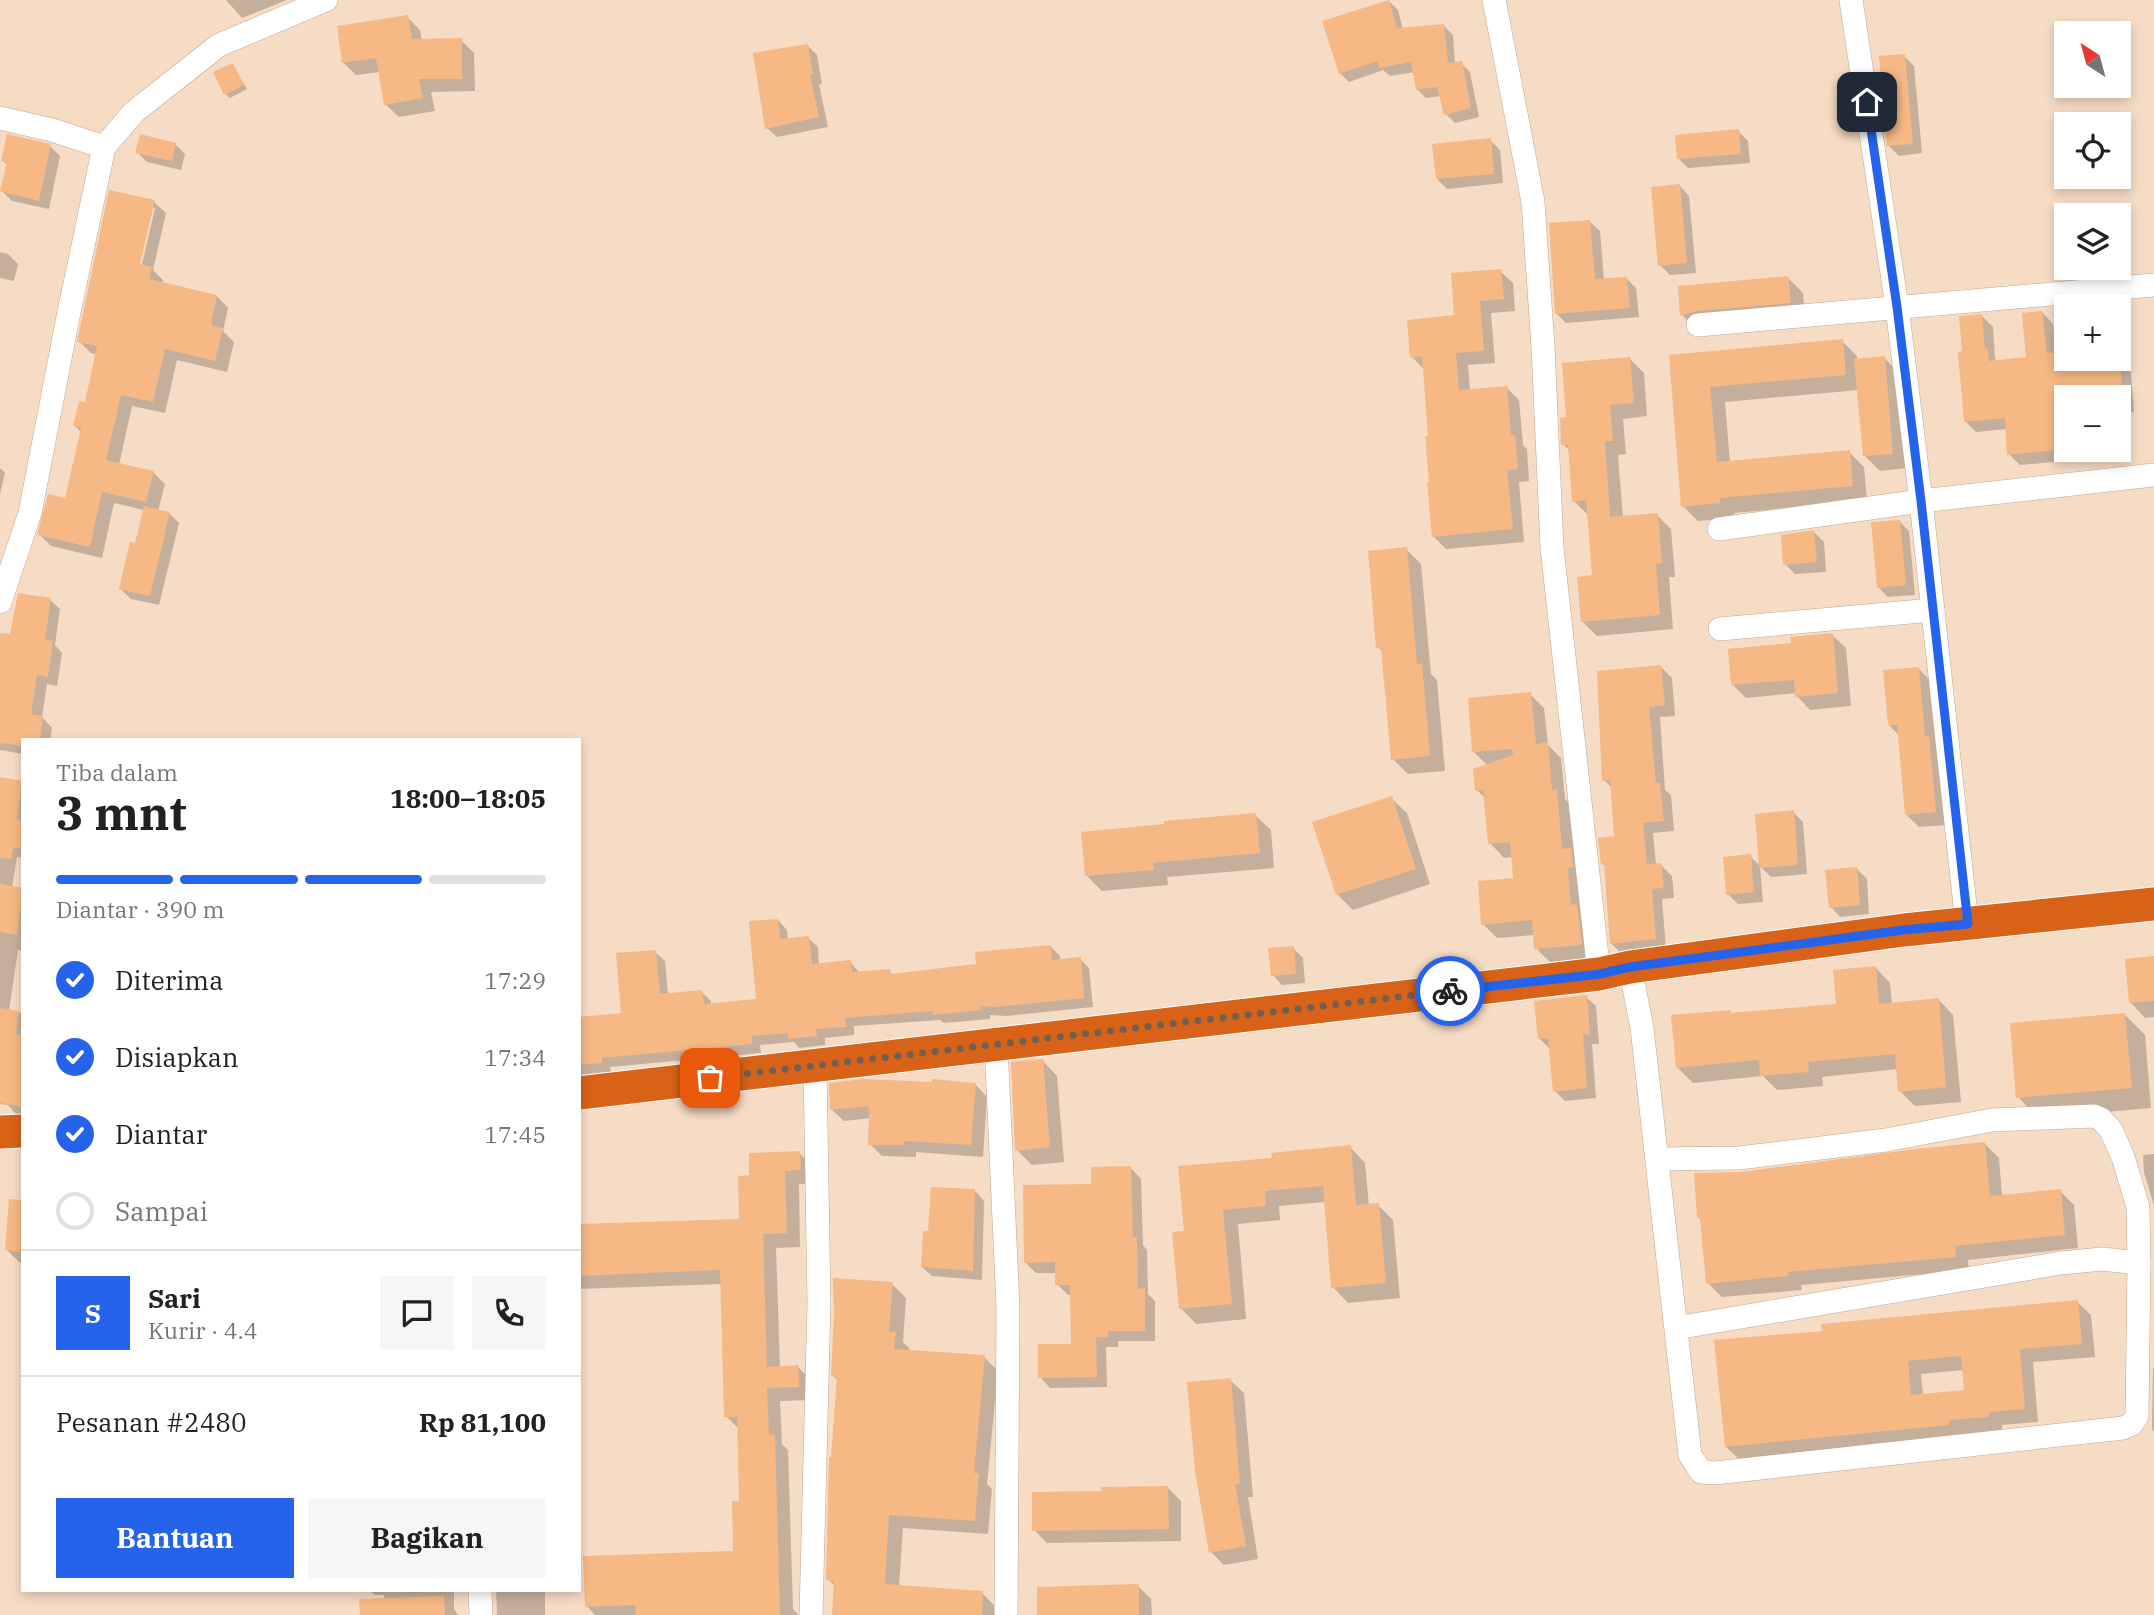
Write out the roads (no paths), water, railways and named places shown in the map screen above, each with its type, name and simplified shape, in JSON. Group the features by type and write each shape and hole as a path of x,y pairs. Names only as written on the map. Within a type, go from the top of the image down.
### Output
{"highway":[{"path":"581,1093 1615,970 1890,932 2154,904"},
{"path":"0,1132 21,1131"}],"street":[{"path":"0,602 30,513 104,147 134,112 219,45 326,0"},
{"path":"1494,0 1533,202 1552,548 1615,970 1642,1028 1690,1455 1701,1472 1715,1474 2123,1428 2132,1424 2137,1416 2138,1207 2123,1157 2111,1130 2101,1119 2094,1116 1992,1120 1886,1139 1739,1158 1658,1159"},
{"path":"1851,0 1897,307 1968,924"},
{"path":"0,118 52,130 104,147"},
{"path":"1698,325 2154,285"},
{"path":"1719,529 1921,501 2154,475"},
{"path":"1720,629 1933,610"},
{"path":"996,1044 1008,1307 1006,1615"},
{"path":"811,1615 819,1303 815,1066"},
{"path":"1676,1328 2061,1263 2102,1259 2139,1263"},
{"path":"481,1592 481,1615"}]}
